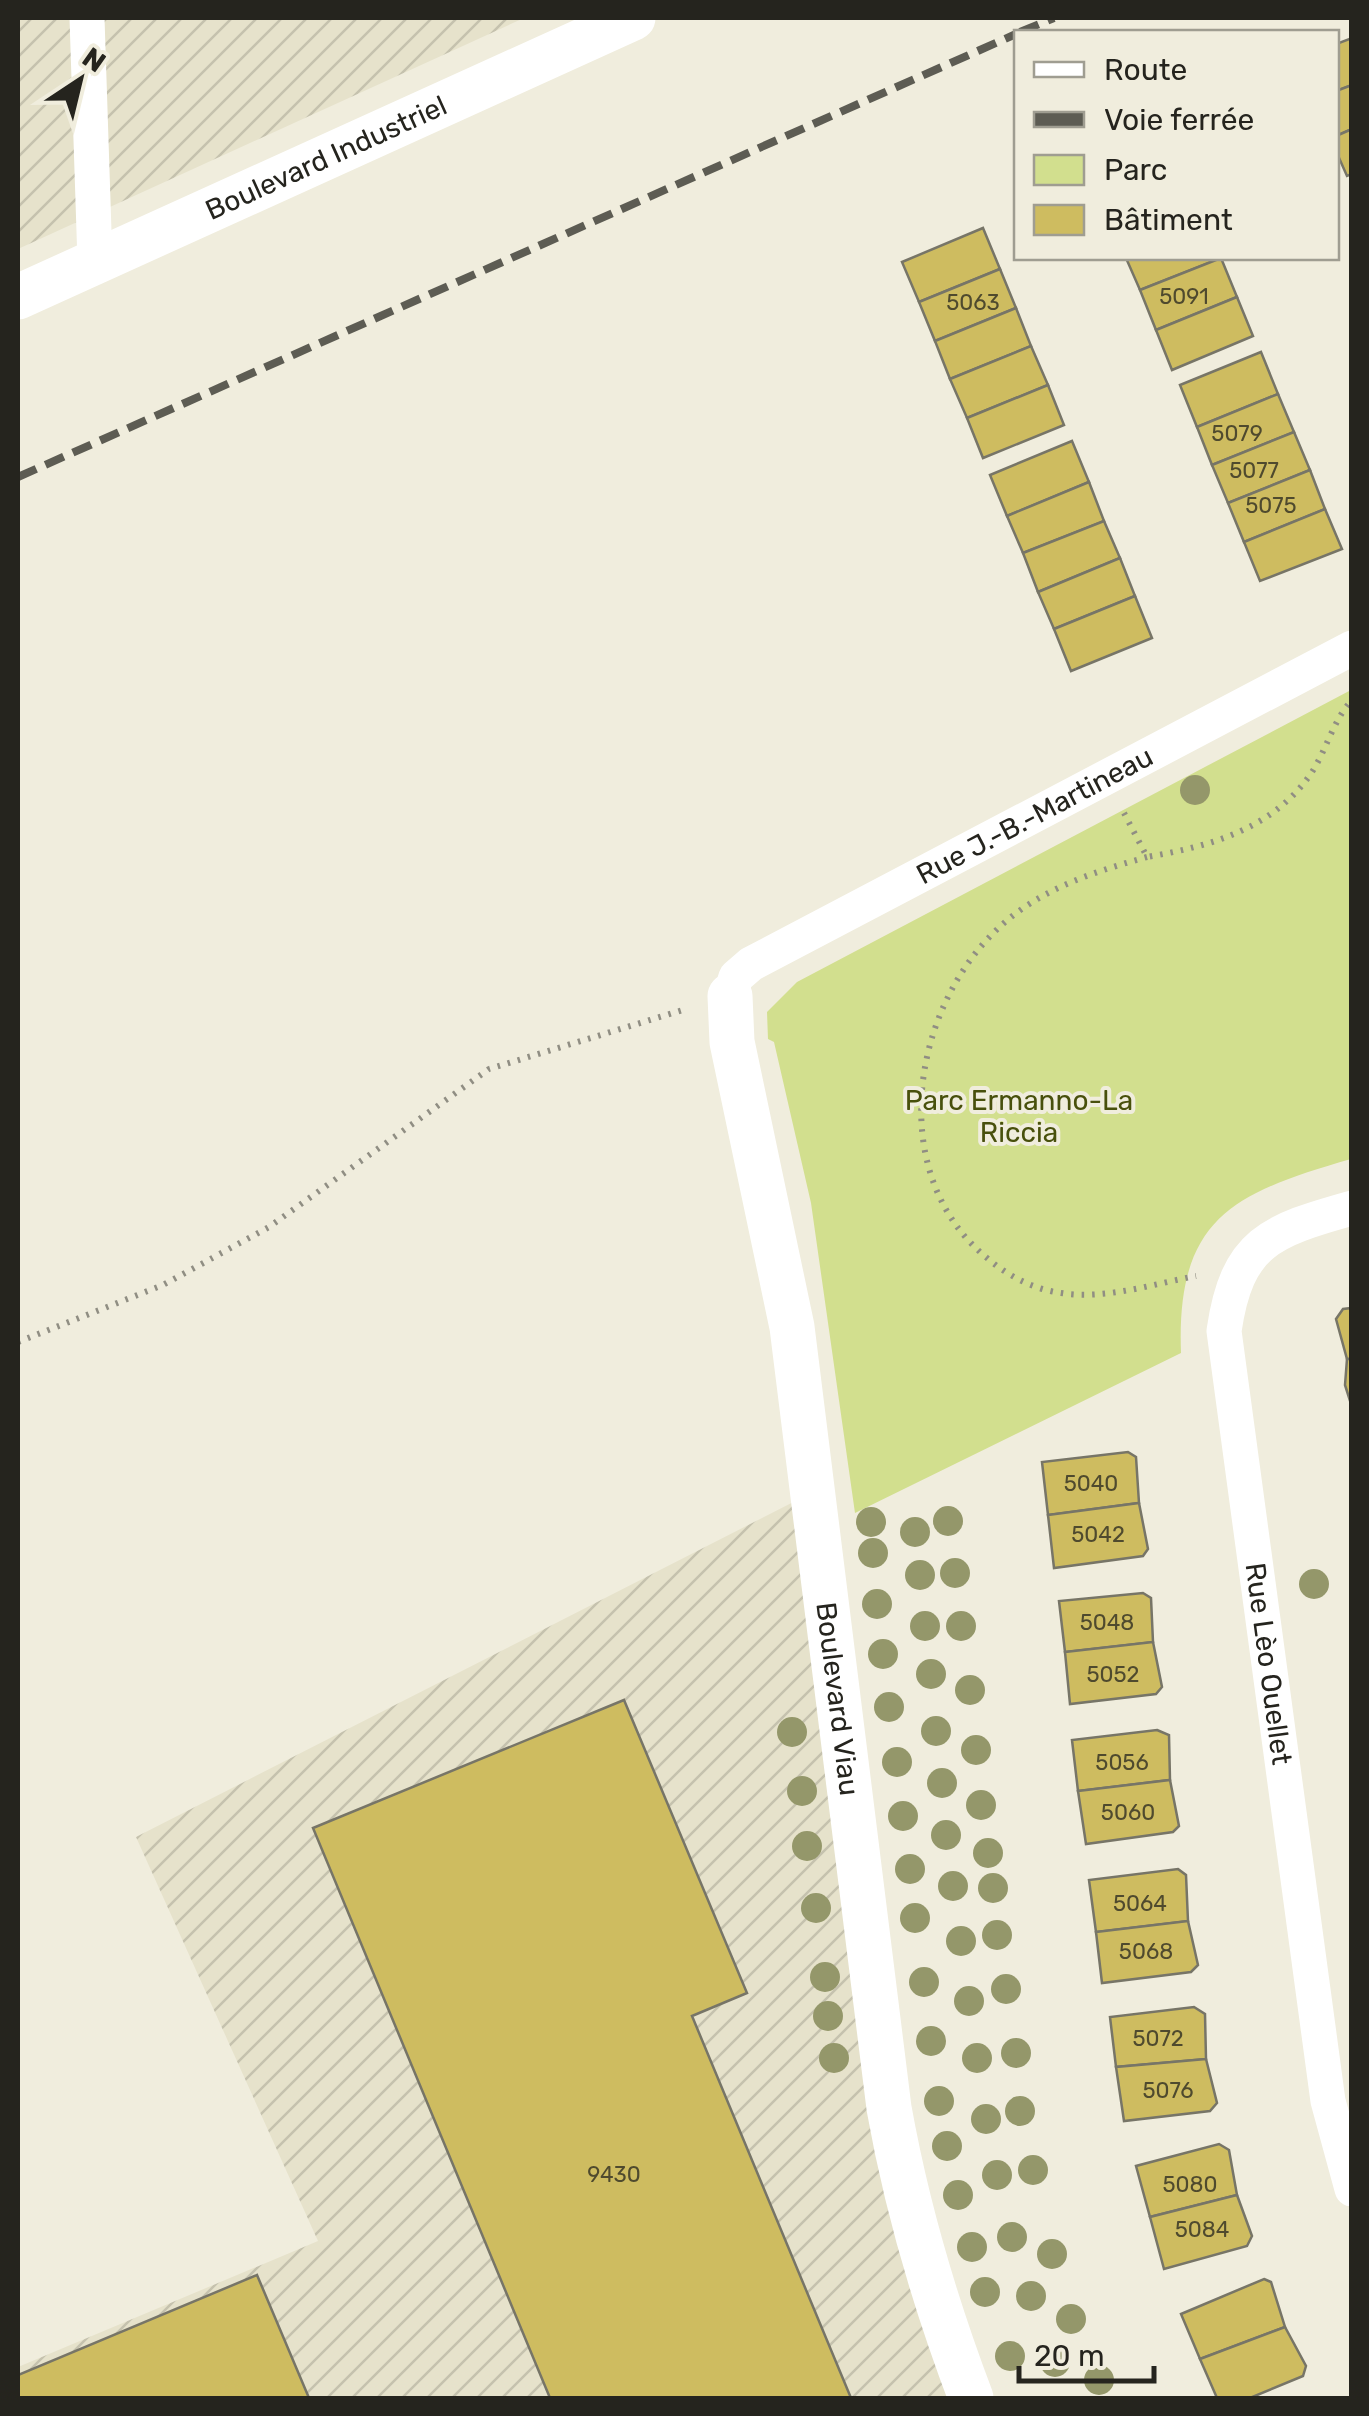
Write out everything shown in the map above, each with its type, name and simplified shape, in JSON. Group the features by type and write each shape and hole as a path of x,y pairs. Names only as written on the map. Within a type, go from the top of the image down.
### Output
{"street":[{"path":"87,18 95,262"},
{"name":"Boulevard Industriel","path":"18,297 630,18"},
{"name":"Rue J.-B.-Martineau","path":"730,996 736,978 752,964 1352,648"},
{"name":"Boulevard Viau","path":"730,996 732,1042 792,1327 889,2108 926,2270 971,2398"},
{"path":"1241,1267 1274,1234 1352,1208"},
{"name":"Rue Lèo Ouellet","path":"1241,1267 1230,1294 1224,1332 1328,2101 1352,2189"}],"path":[{"path":"1241,1267 1090,1296 1033,1286 995,1265 965,1240 936,1196 920,1140 925,1074 937,1022 948,996 984,944 1004,923 1088,874 1147,856 1219,842 1270,815 1311,774 1352,700"},
{"path":"1105,778 1147,856"},
{"path":"18,1342 163,1285 269,1227 489,1069 730,996"}],"shaded area":[{"path":"18,18 524,18 18,249"},
{"path":"811,1493 863,1963 971,2398 18,2398 18,2367 318,2241 136,1837"}],"green space":[{"name":"Parc Ermanno-La Riccia","path":"1351,690 1351,1159 1274,1185 1244,1199 1220,1218 1202,1241 1189,1270 1182,1307 1181,1353 855,1513 811,1203 774,1042 768,1039 767,1012 797,982"}],"building":[{"path":"1352,38 1352,85 1339,90 1339,43"},
{"path":"1352,85 1352,129 1339,135 1339,90"},
{"path":"1352,129 1352,174 1347,176 1339,158 1339,135"},
{"path":"983,228 1000,269 919,302 902,262"},
{"path":"1127,260 1216,260 1140,290"},
{"path":"1222,260 1237,297 1156,330 1140,290"},
{"path":"1000,269 1016,308 935,341 919,302"},
{"path":"1237,297 1253,336 1172,370 1156,330"},
{"path":"1016,308 1031,346 950,379 935,341"},
{"path":"1031,346 1048,385 967,418 950,379"},
{"path":"1261,352 1278,394 1197,427 1180,385"},
{"path":"1048,385 1064,425 983,458 967,418"},
{"path":"1278,394 1294,432 1212,465 1197,427"},
{"path":"1294,432 1310,470 1228,503 1212,465"},
{"path":"1072,441 1089,482 1007,516 990,475"},
{"path":"1310,470 1325,509 1244,542 1228,503"},
{"path":"1089,482 1104,521 1023,553 1007,516"},
{"path":"1325,509 1342,549 1260,581 1244,542"},
{"path":"1104,521 1120,558 1038,592 1023,553"},
{"path":"1120,558 1135,596 1054,629 1038,592"},
{"path":"1135,596 1152,638 1071,671 1054,629"},
{"path":"1352,1308 1352,1359 1347,1359 1336,1319 1343,1309"},
{"path":"1347,1359 1352,1359 1352,1407 1345,1385"},
{"path":"1128,1452 1136,1457 1139,1503 1048,1515 1042,1462"},
{"path":"1139,1503 1148,1549 1143,1556 1054,1568 1048,1515"},
{"path":"1143,1593 1151,1598 1153,1642 1065,1652 1059,1601"},
{"path":"1153,1642 1162,1687 1156,1694 1070,1704 1065,1652"},
{"path":"624,1700 747,1993 692,2016 851,2398 550,2398 313,1828"},
{"path":"1157,1730 1169,1735 1170,1780 1078,1791 1072,1740"},
{"path":"1170,1780 1179,1826 1173,1832 1086,1844 1078,1791"},
{"path":"1178,1869 1186,1875 1188,1921 1096,1932 1089,1880"},
{"path":"1188,1921 1198,1965 1191,1972 1102,1983 1096,1932"},
{"path":"1194,2007 1205,2014 1206,2059 1116,2067 1110,2017"},
{"path":"1206,2059 1217,2103 1210,2111 1124,2121 1116,2067"},
{"path":"1219,2144 1229,2150 1237,2195 1150,2217 1136,2166"},
{"path":"1237,2195 1252,2236 1247,2246 1164,2269 1150,2217"},
{"path":"257,2275 309,2398 18,2398 18,2375"},
{"path":"1264,2279 1271,2282 1285,2327 1200,2359 1181,2314"},
{"path":"1285,2327 1306,2366 1303,2376 1250,2398 1217,2398 1200,2359"}],"railway":[{"path":"1025,30 1054,18"},
{"path":"18,477 1014,35"}]}
